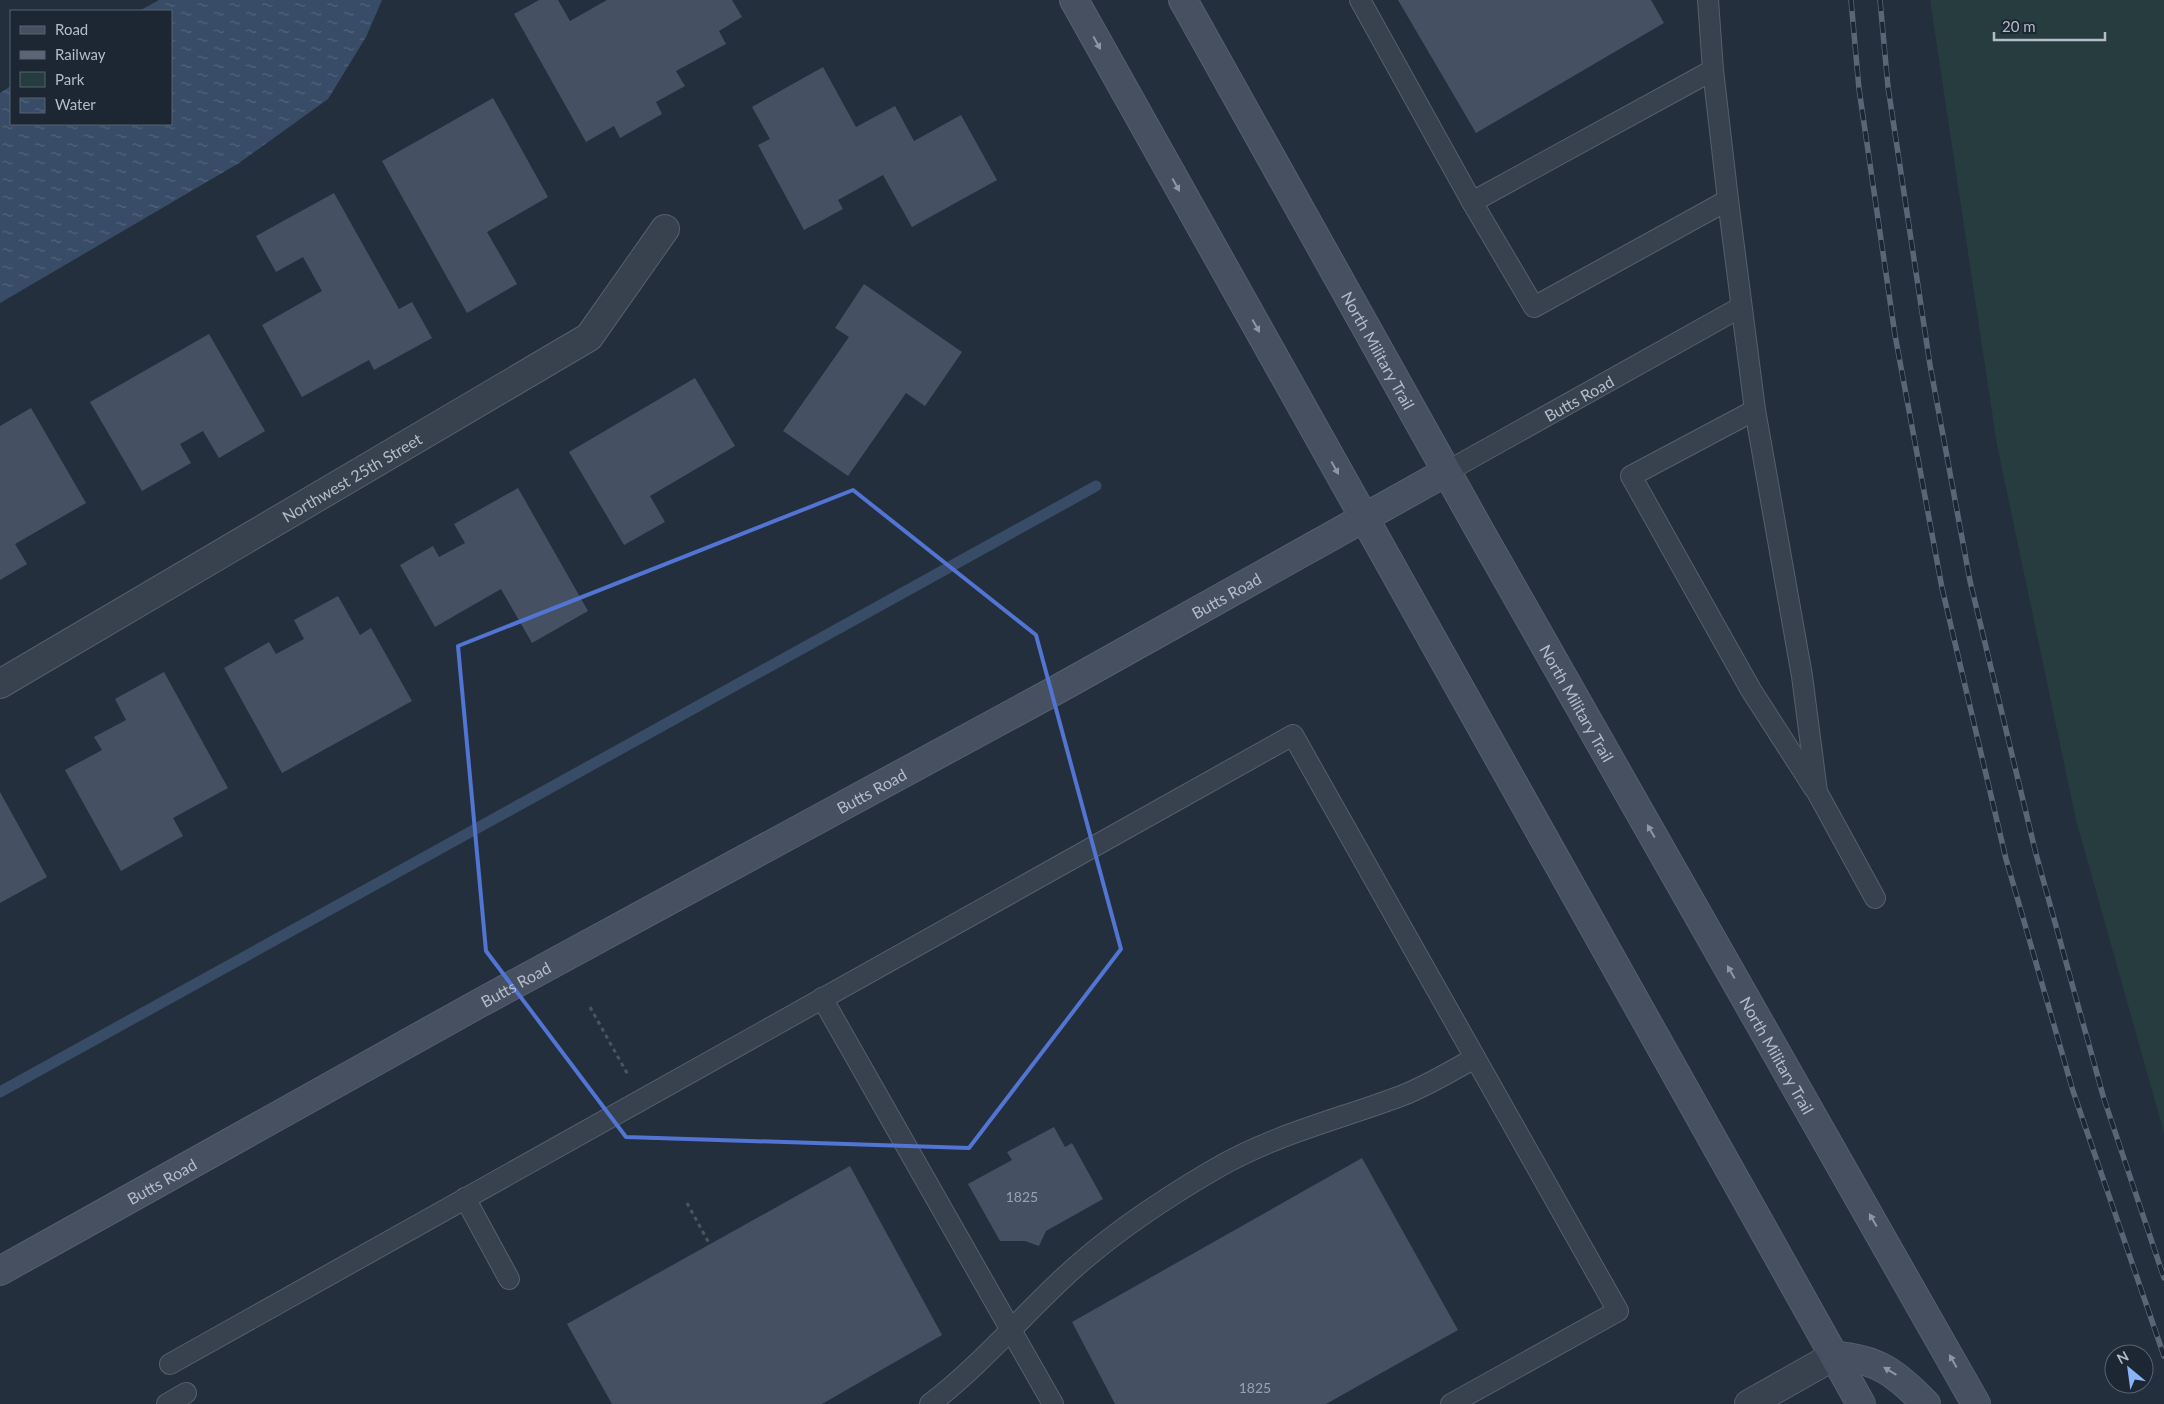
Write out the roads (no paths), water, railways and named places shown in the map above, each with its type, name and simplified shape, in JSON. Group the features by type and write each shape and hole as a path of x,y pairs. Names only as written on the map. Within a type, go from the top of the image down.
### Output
{"main road":[{"path":"1074,0 1363,519 1861,1404"},
{"name":"North Military Trail","path":"1183,0 1446,472 1976,1404"},
{"name":"Butts Road","path":"0,1271 478,1004 1050,694 1446,472"},
{"path":"1834,1356 1854,1357 1886,1368 1894,1373 1926,1404"}],"street":[{"name":"Northwest 25th Street","path":"0,684 590,338 665,229"},
{"path":"1749,1404 1834,1356"}],"lane":[{"path":"1360,0 1472,202 1534,307 1728,200"},
{"path":"1708,0 1728,200 1755,410 1802,676 1817,792"},
{"path":"1472,202 1714,70"},
{"name":"Butts Road","path":"1446,472 1741,307"},
{"path":"1755,410 1631,476 1751,690 1817,792 1876,898"},
{"path":"170,1364 1293,735 1618,1311 1450,1404"},
{"path":"822,998 1054,1404"},
{"path":"930,1404 949,1398 1060,1280 1123,1228 1213,1170 1269,1141 1402,1096 1430,1084 1475,1058"},
{"path":"465,1198 509,1279"},
{"path":"167,1404 186,1393"}],"water":[{"path":"159,0 382,0 366,37 328,99 239,163 0,303 0,93 10,87 10,125 172,125 172,10 141,10"}],"waterway":[{"path":"0,1092 1096,486"}],"railway":[{"path":"1851,0 1859,89 1895,335 1942,588 2006,859 2073,1091 2164,1356"},
{"path":"1880,0 1888,87 1930,365 1970,581 2036,854 2104,1099 2164,1278"}]}
